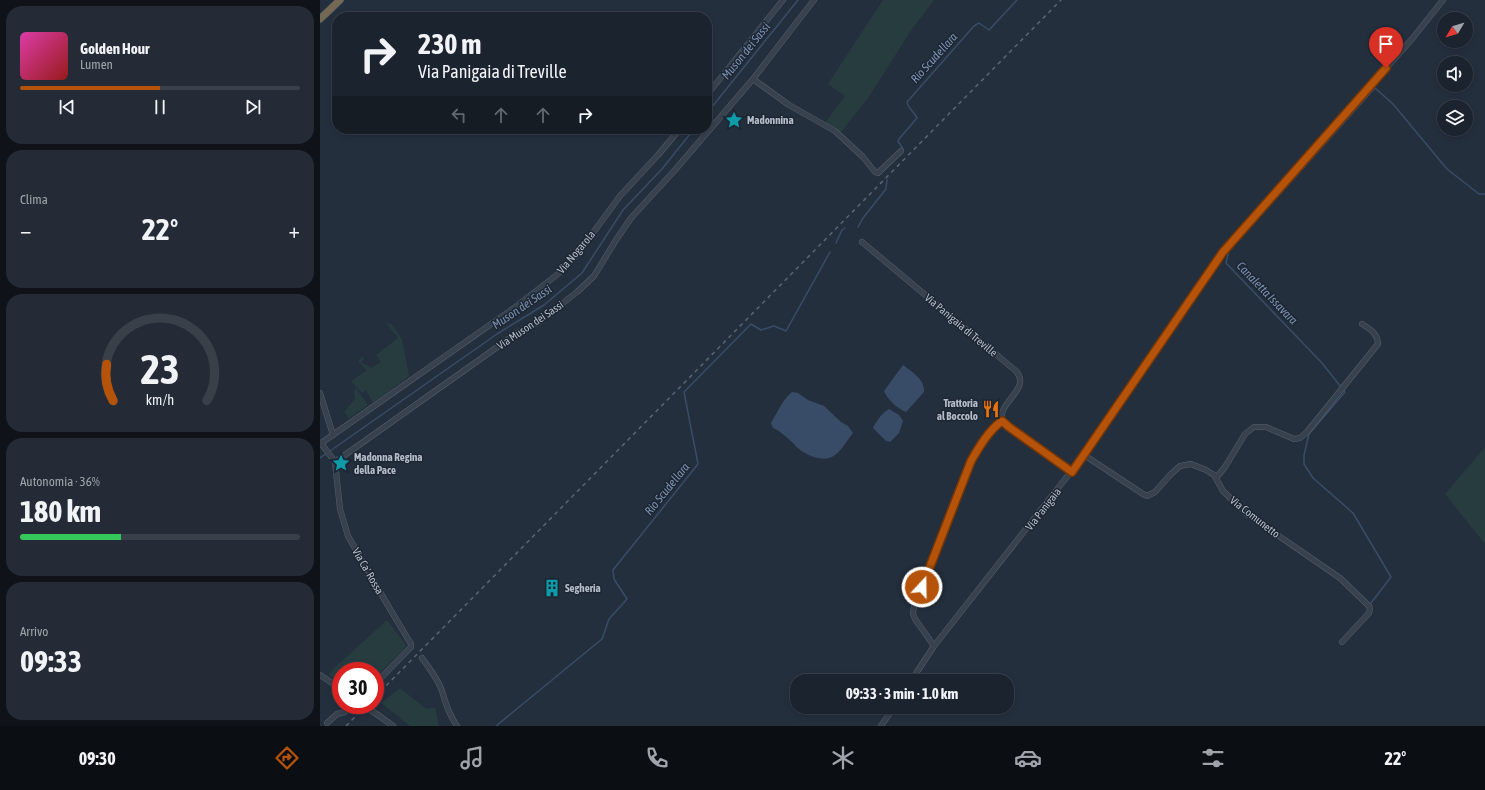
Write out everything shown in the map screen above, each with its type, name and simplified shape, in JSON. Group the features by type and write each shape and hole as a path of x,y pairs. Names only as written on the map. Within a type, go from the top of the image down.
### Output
{"highway":[{"path":"320,19 340,0"}],"street":[{"path":"712,89 783,0"},
{"name":"Via Muson dei Sassi","path":"712,127 753,79 814,0"},
{"name":"Via Panigaia","path":"916,674 934,646 1072,472 1223,252 1412,39 1443,0"},
{"path":"753,79 789,105 835,131 878,173 901,151"},
{"name":"Via Nogarola","path":"333,435 508,312 558,274 576,256 620,196 676,134"},
{"name":"Via Muson dei Sassi","path":"334,460 517,333 539,322 587,284 594,276 631,218 706,134"},
{"name":"Via Panigaia di Treville","path":"862,242 1018,374 1021,380 1016,392 1002,413 1002,421 980,445 971,461 914,606 913,614 915,619 934,646"},
{"path":"1216,478 1225,467 1245,434 1254,427 1266,427 1294,439 1300,438 1307,432 1378,344 1378,339 1375,334 1362,324"},
{"path":"320,393 333,435"},
{"path":"1002,421 1072,472"},
{"name":"Via Ca' Rossa","path":"333,435 321,444 334,460 340,509 348,536 411,644 411,647 384,675"},
{"name":"Via Comunetto","path":"1084,455 1120,480 1147,496 1155,492 1176,469 1186,465 1197,466 1206,470 1216,478 1223,491 1247,514 1340,578 1369,606 1369,613 1342,642"},
{"path":"422,658 434,674 450,716 457,726"},
{"path":"320,675 332,683"},
{"path":"326,723 337,714"},
{"path":"376,714 393,726"},
{"path":"881,726 889,714"}],"green space":[{"path":"883,0 934,0 912,29 868,98 841,132 825,123 845,96 828,84"},
{"path":"386,323 391,324 402,339 409,376 373,403 366,390 362,393 351,381 367,370 358,361 363,357 364,358 361,362 371,368 381,362 376,355 398,338"},
{"path":"356,388 368,405 349,418 344,412 355,399 354,391"},
{"path":"1485,447 1485,544 1445,494"},
{"path":"387,620 406,645 384,669 384,662 341,662"},
{"path":"332,670 332,677 329,675"},
{"path":"400,688 426,709 435,707 439,726 410,726 384,705 384,701"}],"water":[{"path":"903,365 917,376 924,387 924,392 906,412 893,403 884,391"},
{"path":"792,392 798,393 808,400 824,406 841,422 848,426 853,433 841,449 833,456 822,459 808,455 800,450 781,432 773,428 771,423 783,402"},
{"path":"889,409 899,415 903,421 899,433 890,442 886,441 873,428 884,412"}],"waterway":[{"name":"Muson dei Sassi","path":"712,107 798,0"},
{"name":"Rio Scudellara","path":"903,149 898,141 917,118 907,102 974,26 979,23 989,30 1017,0"},
{"name":"Canaletta Issavara","path":"1341,387 1322,363 1226,263 1229,251 1375,88 1393,104 1447,169 1479,194 1485,194"},
{"name":"Muson dei Sassi","path":"330,451 497,334 544,305 582,273 623,210 662,169 690,134"},
{"name":"Rio Scudellara","path":"858,227 863,218 886,189 887,180"},
{"name":"Rio Scudellara","path":"836,243 842,230 845,228"},
{"name":"Rio Scudellara","path":"496,726 602,639 609,619 627,599 614,579 613,570 698,464 684,392 751,324 761,330 774,326 786,331 830,252"},
{"name":"Canaletta Issavara","path":"1343,389 1345,392 1309,434 1304,455 1304,464 1313,478 1353,513 1391,577 1371,603"},
{"name":"Muson dei Sassi","path":"320,458 327,453"}],"railway":[{"path":"384,688 1061,0"},
{"path":"346,726 358,714"}],"place":[{"name":"Madonnina","path":"734,120"},
{"name":"Trattoria al Boccolo","path":"991,409"},
{"name":"Madonna Regina della Pace","path":"341,463"},
{"name":"Segheria","path":"552,588"}],"route":[{"path":"922,587 971,461 980,445 998,424 1002,421 1072,472 1223,252 1386,68"}]}
